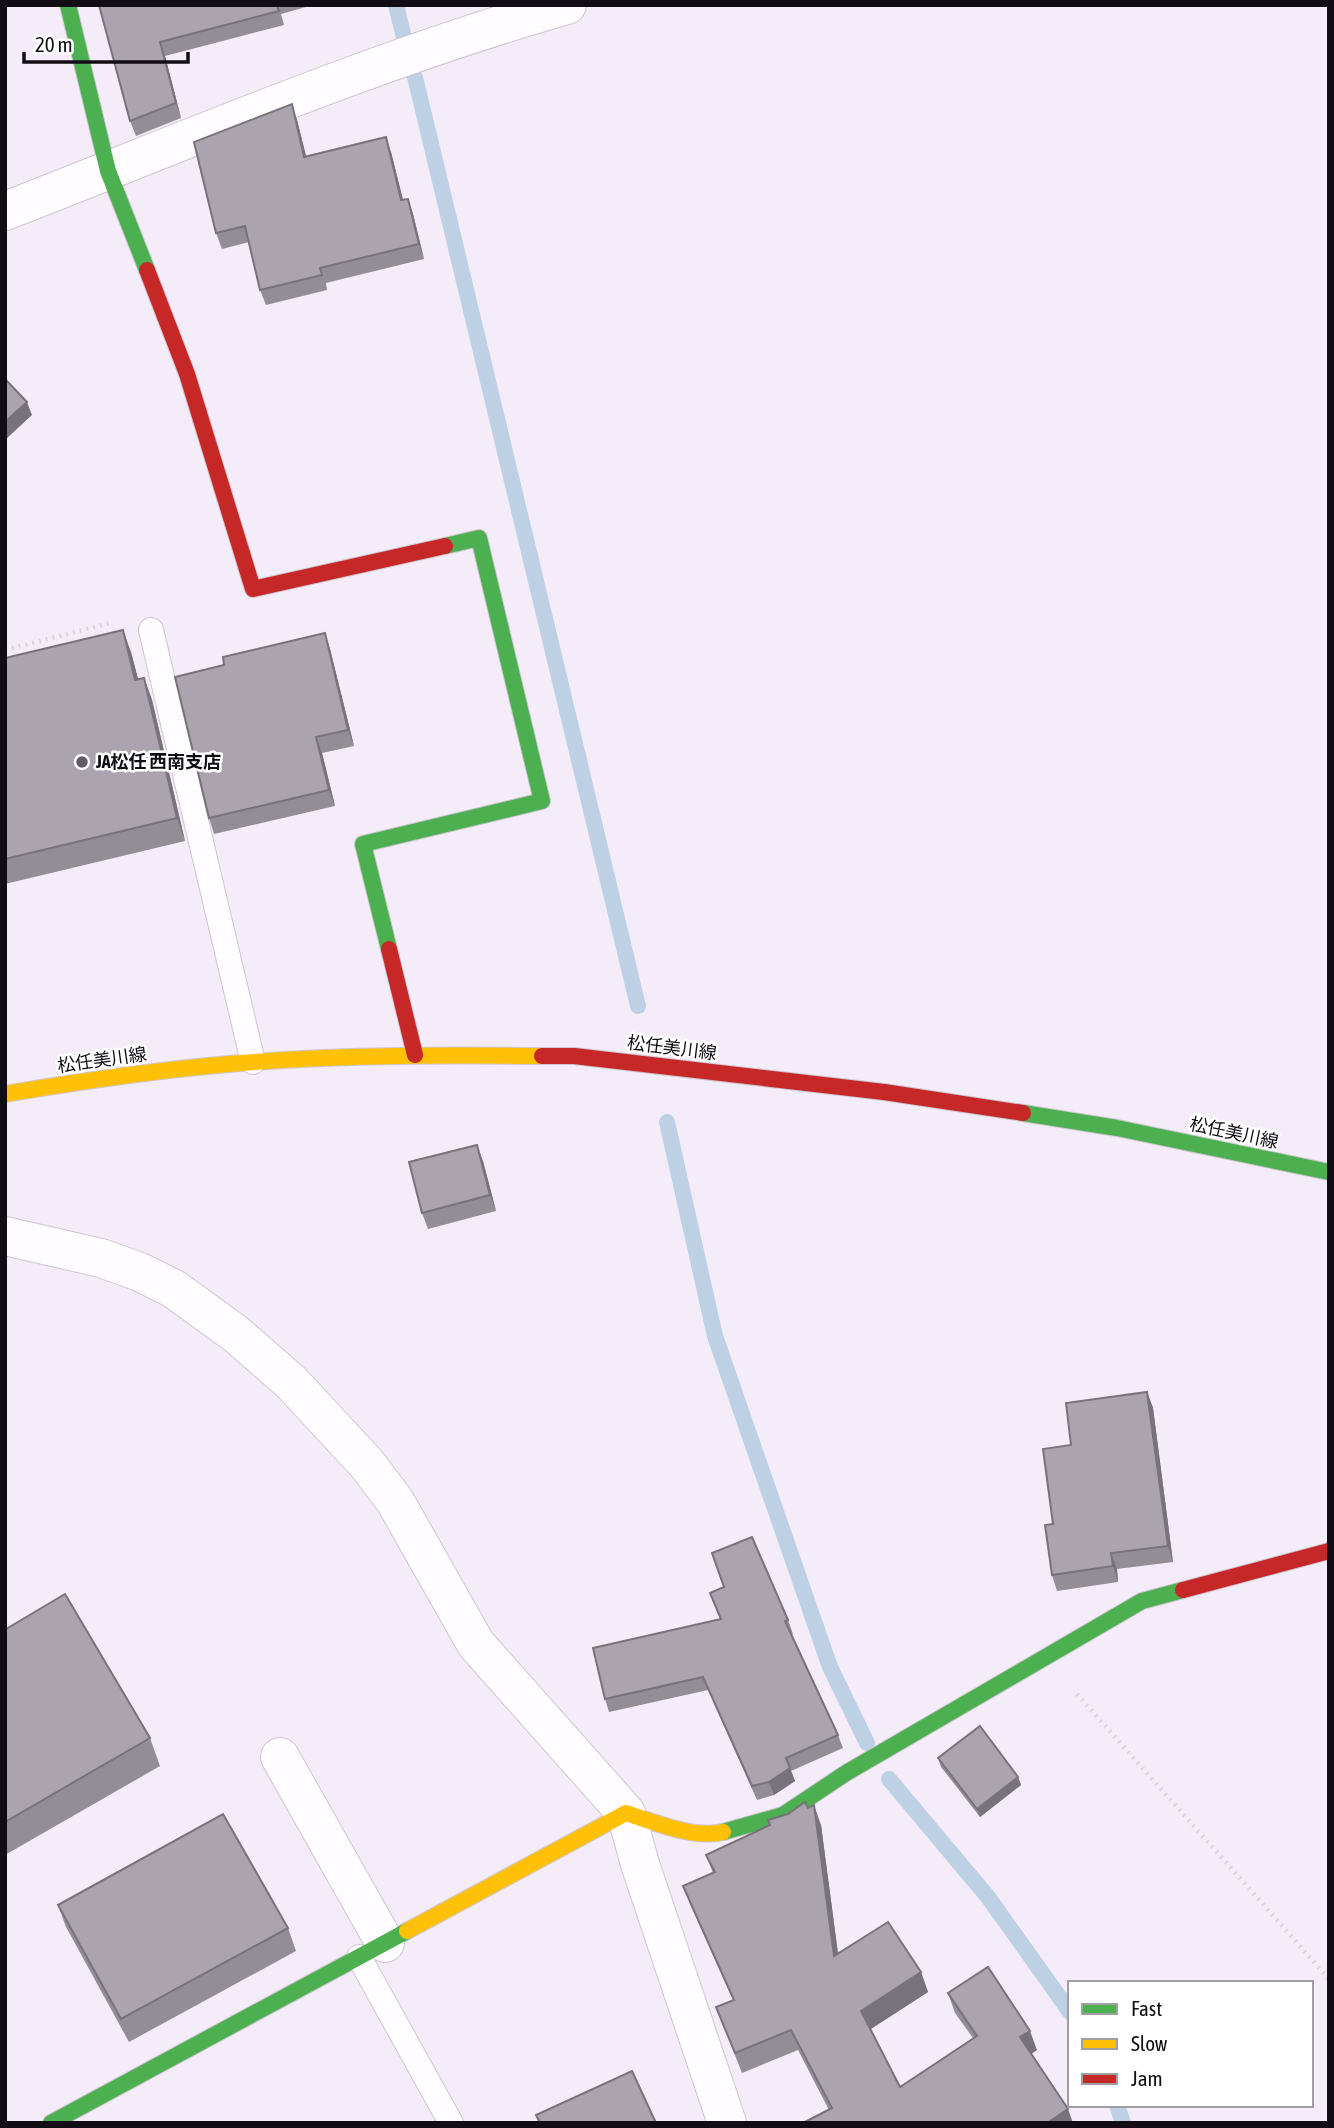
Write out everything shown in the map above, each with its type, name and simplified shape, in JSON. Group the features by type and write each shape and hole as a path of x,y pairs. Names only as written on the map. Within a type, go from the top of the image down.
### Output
{"street":[{"path":"68,5 108,171 187,374 253,589 479,538 542,802 363,844 415,1055"},
{"path":"5,211 340,81 511,21 567,5"},
{"name":"松任美川線","path":"5,1094 89,1080 253,1062 415,1055 573,1056 884,1092 1116,1128 1329,1172"},
{"path":"5,1236 101,1258 174,1289 236,1334 291,1382 367,1464 395,1501 476,1644 626,1813 640,1864 727,2123"},
{"path":"51,2123 626,1813 676,1829 714,1834 783,1815 846,1773 1142,1601 1329,1551"},
{"path":"280,1757 372,1950"}],"lane":[{"path":"151,630 253,1062"},
{"path":"372,1950 451,2123"}],"path":[{"path":"5,650 130,618 151,630"},
{"path":"1044,1657 1329,1979"}],"building":[{"path":"99,5 277,5 279,11 160,42 176,103 130,121"},
{"path":"292,104 304,157 386,137 401,200 408,199 419,244 320,268 322,275 260,290 245,226 216,233 194,142"},
{"path":"5,379 27,402 5,422"},
{"name":"JA松任 西南支店","path":"123,630 135,680 144,678 177,818 5,859 5,658"},
{"path":"325,633 348,730 316,737 329,790 209,818 175,677 224,665 223,657"},
{"path":"477,1145 490,1195 422,1213 409,1162"},
{"path":"1147,1392 1168,1546 1111,1553 1113,1566 1052,1575 1045,1525 1053,1524 1043,1449 1071,1445 1066,1403"},
{"path":"752,1537 788,1620 785,1621 838,1735 786,1758 790,1768 769,1782 752,1786 703,1677 605,1699 593,1648 721,1619 710,1593 724,1587 712,1553"},
{"path":"65,1594 150,1738 5,1822 5,1628"},
{"path":"980,1726 1018,1777 977,1809 938,1758"},
{"path":"805,1802 808,1808 814,1805 834,1956 888,1922 921,1972 861,2011 900,2087 977,2036 948,1993 988,1967 1030,2031 1020,2037 1068,2109 1047,2123 803,2123 832,2108 791,2030 735,2053 716,2007 734,2000 683,1886 715,1872 706,1855 770,1825 768,1820 788,1814"},
{"path":"223,1814 288,1928 121,2019 58,1905"},
{"path":"632,2071 656,2123 540,2123 536,2115"}],"waterway":[{"path":"396,5 404,38"},
{"path":"415,77 638,1006"},
{"path":"667,1122 715,1336 830,1667 867,1743"},
{"path":"889,1779 988,1897 1068,2009"},
{"path":"1118,2107 1123,2123"}],"traffic: fast":[{"path":"68,5 108,171 147,270"},
{"path":"389,949 363,844 542,801 479,538 445,546"},
{"path":"1023,1113 1117,1128 1329,1172"},
{"path":"723,1832 783,1815 846,1773 1142,1601 1183,1590"},
{"path":"51,2123 407,1931"}],"traffic: slow":[{"path":"5,1094 129,1075 254,1062 398,1056 542,1056"},
{"path":"407,1931 626,1813 687,1831 712,1834 723,1832"}],"traffic: jam":[{"path":"147,270 187,374 253,589 445,546"},
{"path":"389,949 415,1055"},
{"path":"542,1056 574,1056 884,1092 1023,1113"},
{"path":"1183,1590 1329,1551"}],"place":[{"name":"JA松任 西南支店","path":"82,762"}]}
